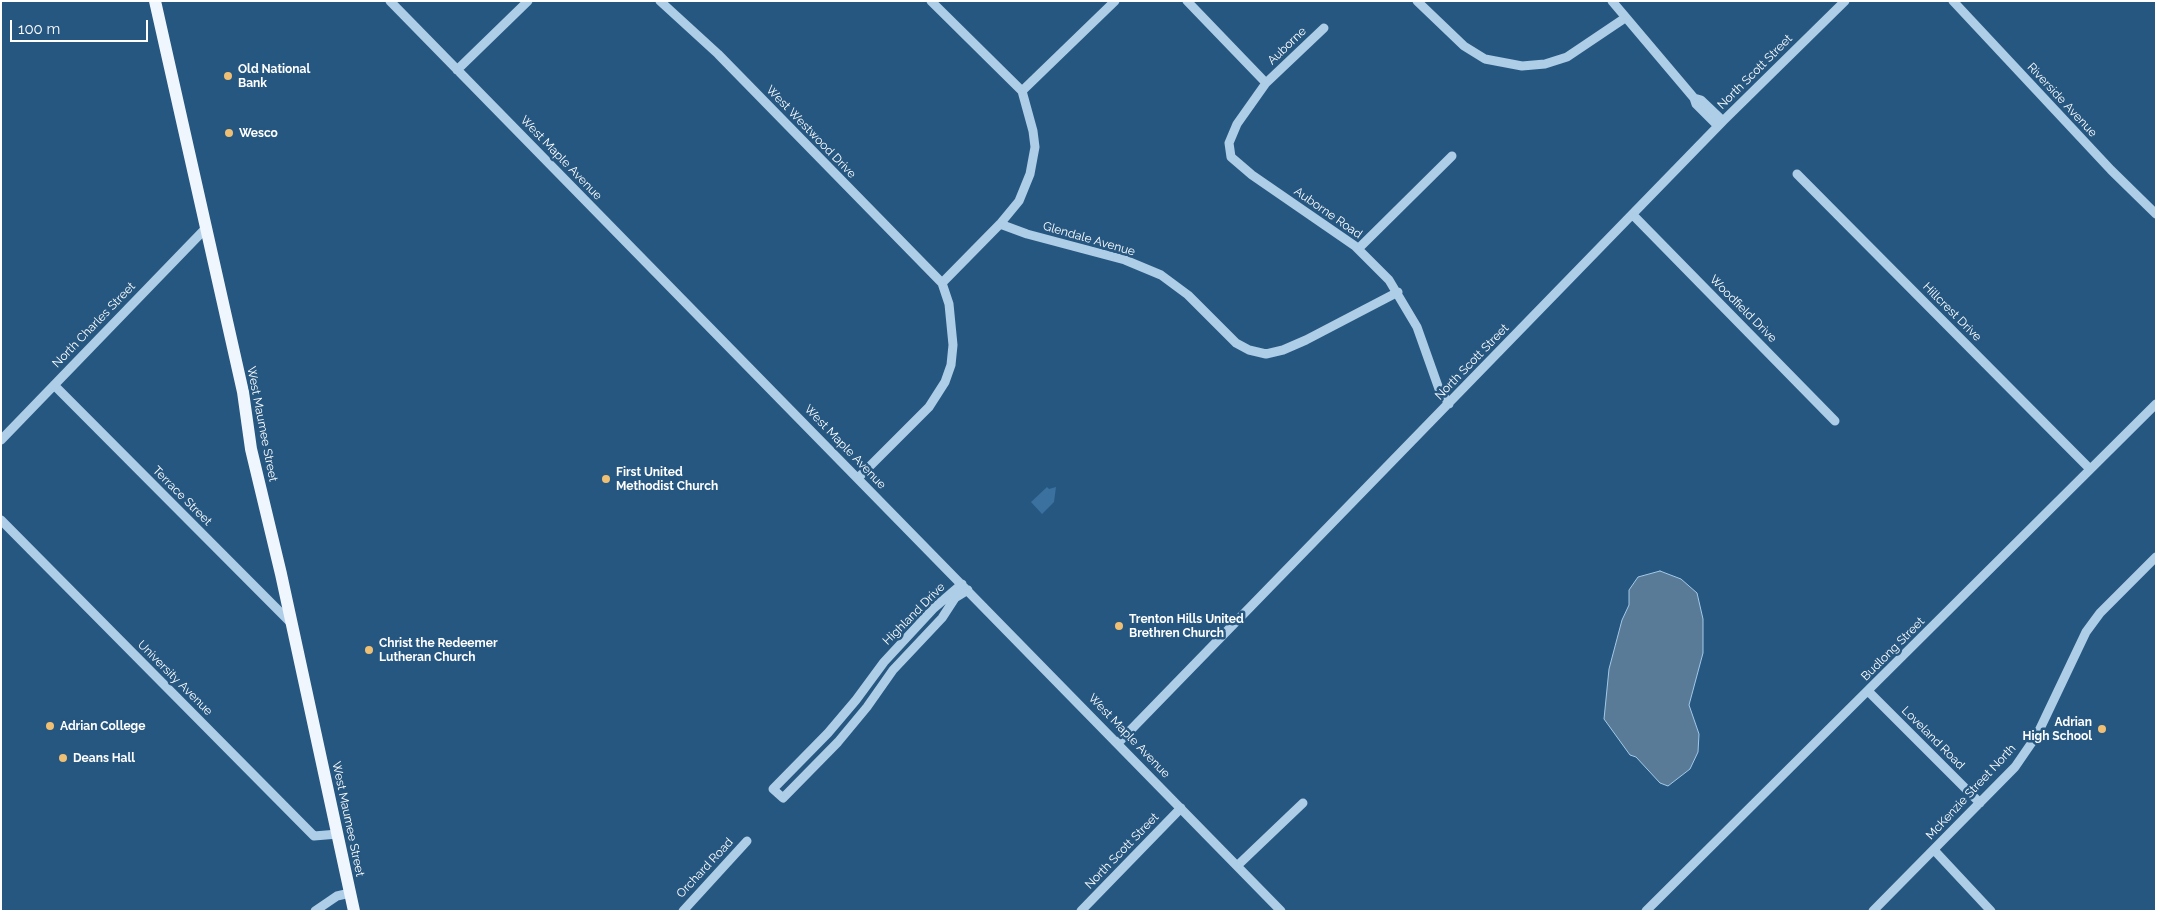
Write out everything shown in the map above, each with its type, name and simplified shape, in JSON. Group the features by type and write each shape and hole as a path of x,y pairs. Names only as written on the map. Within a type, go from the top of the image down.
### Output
{"main road":[{"name":"West Maumee Street","path":"155,1 243,392 251,449 292,625 354,911"}],"street":[{"name":"West Maple Avenue","path":"390,1 1281,911"},
{"path":"457,70 528,1"},
{"name":"West Westwood Drive","path":"660,1 718,54 942,283"},
{"path":"858,478 930,407 945,382 951,365 953,345 949,304 942,283 1000,224 1019,201 1034,161 1033,131 1022,92 931,1"},
{"path":"1022,92 1116,1"},
{"path":"1186,1 1266,83"},
{"path":"1417,1 1464,46 1485,59 1522,66 1545,64 1567,57 1625,18"},
{"path":"1612,1 1694,98 1696,104 1721,124"},
{"name":"North Scott Street","path":"1118,743 1721,124 1845,1"},
{"name":"Riverside Avenue","path":"1952,1 2111,170 2156,214"},
{"name":"Auborne","path":"1266,83 1324,28"},
{"name":"Auborne Road","path":"1266,83 1237,124 1229,143 1231,157 1358,249 1398,292 1417,327 1439,389 1449,404"},
{"path":"1358,249 1452,156"},
{"name":"Hillcrest Drive","path":"1797,174 2090,469"},
{"name":"Woodfield Drive","path":"1633,215 1835,421"},
{"name":"Glendale Avenue","path":"1000,224 1027,234 1125,260 1161,275 1188,294 1236,343 1249,350 1266,354 1284,350 1306,340 1398,292"},
{"name":"North Charles Street","path":"1,440 206,228"},
{"name":"Terrace Street","path":"54,385 292,625"},
{"name":"Budlong Street","path":"1646,911 2156,404"},
{"name":"University Avenue","path":"1,520 314,836 338,834"},
{"name":"McKenzie Street North","path":"1873,911 2015,767 2037,735 2086,632 2100,613 2156,557"},
{"name":"Highland Drive","path":"965,587 942,618 893,670 867,707 838,742 783,798 773,789 828,733 856,700 884,662 934,608 965,587"},
{"name":"Highland Drive","path":"884,662 893,670"},
{"name":"Loveland Road","path":"1868,692 1980,803"},
{"path":"828,733 838,742"},
{"path":"1238,865 1302,804"},
{"name":"North Scott Street","path":"1081,911 1181,808"},
{"name":"Orchard Road","path":"683,911 746,841"},
{"path":"1934,850 1992,911"},
{"path":"315,911 337,896 350,893"}],"shaded area":[{"path":"1047,487 1049,489 1056,487 1054,502 1042,514 1031,502"},
{"path":"1660,571 1681,579 1697,593 1703,619 1703,653 1689,705 1699,734 1698,752 1690,769 1668,786 1660,783 1636,757 1630,755 1604,719 1609,669 1622,620 1629,605 1629,590 1638,577"}],"place":[{"name":"Old National Bank","path":"228,76"},
{"name":"Wesco","path":"229,133"},
{"name":"First United Methodist Church","path":"606,479"},
{"name":"Trenton Hills United Brethren Church","path":"1119,626"},
{"name":"Christ the Redeemer Lutheran Church","path":"369,650"},
{"name":"Adrian College","path":"50,726"},
{"name":"Adrian High School","path":"2102,729"},
{"name":"Deans Hall","path":"63,758"}]}
